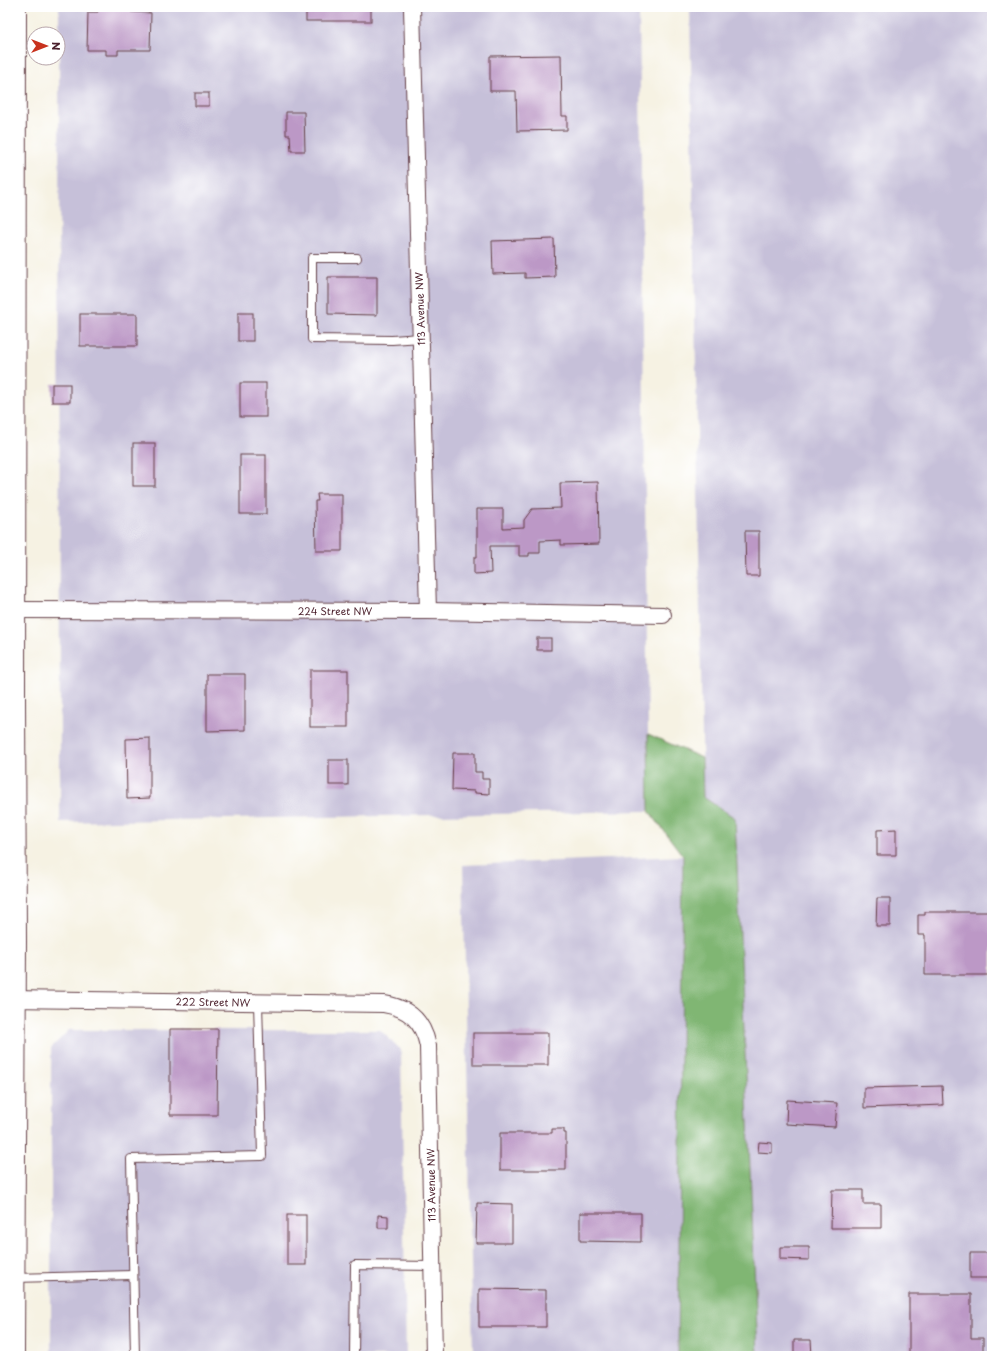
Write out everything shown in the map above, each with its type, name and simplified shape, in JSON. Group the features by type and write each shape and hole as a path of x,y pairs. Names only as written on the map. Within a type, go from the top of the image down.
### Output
{"street":[{"path":"14,1356 14,1278 11,1213 11,130 16,7"},
{"name":"113 Avenue NW","path":"412,7 428,611"},
{"name":"224 Street NW","path":"11,610 428,611 663,615"},
{"name":"222 Street NW","path":"11,999 384,1004 396,1006 415,1018"},
{"name":"113 Avenue NW","path":"415,1018 423,1028 428,1046 434,1356"}],"lane":[{"path":"357,258 312,258 312,339 392,340 421,338"},
{"path":"135,1356 131,1159 262,1156 258,1002"},
{"path":"354,1356 355,1265 432,1266"},
{"path":"14,1278 133,1276"}],"shaded area":[{"path":"59,7 639,7 649,811 60,822 59,66 66,66 66,26 59,26"},
{"path":"690,7 992,7 992,1356 758,1356 735,818 703,797"},
{"path":"683,856 678,1356 473,1356 463,865"},
{"path":"69,1030 380,1030 401,1050 406,1356 51,1356 51,1048"}],"green space":[{"path":"648,734 702,758 703,797 735,818 758,1356 678,1356 683,856 649,811"}],"building":[{"path":"98,7 131,7 131,12 151,13 150,50 118,50 118,55 106,55 106,50 87,50 88,12 98,12"},
{"path":"306,7 371,7 371,21 306,21"},
{"path":"561,55 562,116 567,116 567,130 517,131 516,91 490,91 490,56"},
{"path":"195,93 209,93 209,106 195,106"},
{"path":"286,112 304,112 305,151 291,151 290,135 286,135"},
{"path":"554,239 555,277 525,278 525,273 493,274 492,241"},
{"path":"328,277 377,277 377,315 328,314"},
{"path":"238,313 253,313 253,341 238,341"},
{"path":"80,314 137,314 137,346 80,346"},
{"path":"240,383 266,383 266,417 240,417"},
{"path":"52,384 70,384 70,402 52,402"},
{"path":"133,443 155,443 155,486 133,486"},
{"path":"240,455 266,455 266,514 240,514"},
{"path":"598,482 599,544 561,545 561,540 540,541 540,553 529,553 529,556 519,556 519,546 490,546 491,573 474,574 474,557 477,557 477,509 503,509 503,528 524,527 524,520 532,509 561,508 560,483"},
{"path":"317,494 342,494 342,551 316,551 315,501 318,501"},
{"path":"745,531 759,531 759,576 746,576"},
{"path":"537,638 551,638 551,650 537,650"},
{"path":"310,670 348,670 348,727 310,727"},
{"path":"207,674 245,674 245,730 207,731"},
{"path":"150,738 150,798 127,799 126,739"},
{"path":"453,753 475,753 475,772 482,772 482,779 489,779 489,794 475,793 475,791 452,790"},
{"path":"329,760 348,760 348,785 329,785"},
{"path":"896,829 896,855 877,855 877,830"},
{"path":"877,898 890,898 890,926 876,926"},
{"path":"925,912 992,912 992,975 925,975 925,935 918,935 918,915 925,915"},
{"path":"170,1029 218,1029 217,1115 170,1115"},
{"path":"473,1033 548,1033 548,1065 473,1065"},
{"path":"942,1086 943,1105 864,1108 864,1088"},
{"path":"787,1100 837,1103 835,1127 786,1124"},
{"path":"552,1129 564,1129 564,1133 566,1133 566,1170 500,1170 500,1133 552,1133"},
{"path":"759,1142 772,1143 772,1153 758,1152"},
{"path":"832,1190 863,1190 863,1204 881,1204 881,1228 831,1228"},
{"path":"477,1203 512,1204 512,1243 476,1243"},
{"path":"580,1213 641,1213 641,1242 580,1241"},
{"path":"287,1215 306,1215 306,1265 287,1265"},
{"path":"378,1215 388,1216 388,1228 378,1228"},
{"path":"780,1247 809,1247 809,1260 780,1259"},
{"path":"970,1253 992,1253 992,1278 970,1278"},
{"path":"479,1289 546,1290 546,1327 479,1327"},
{"path":"909,1294 971,1294 971,1338 983,1338 983,1356 909,1356"},
{"path":"794,1340 811,1340 812,1356 794,1356"}]}
